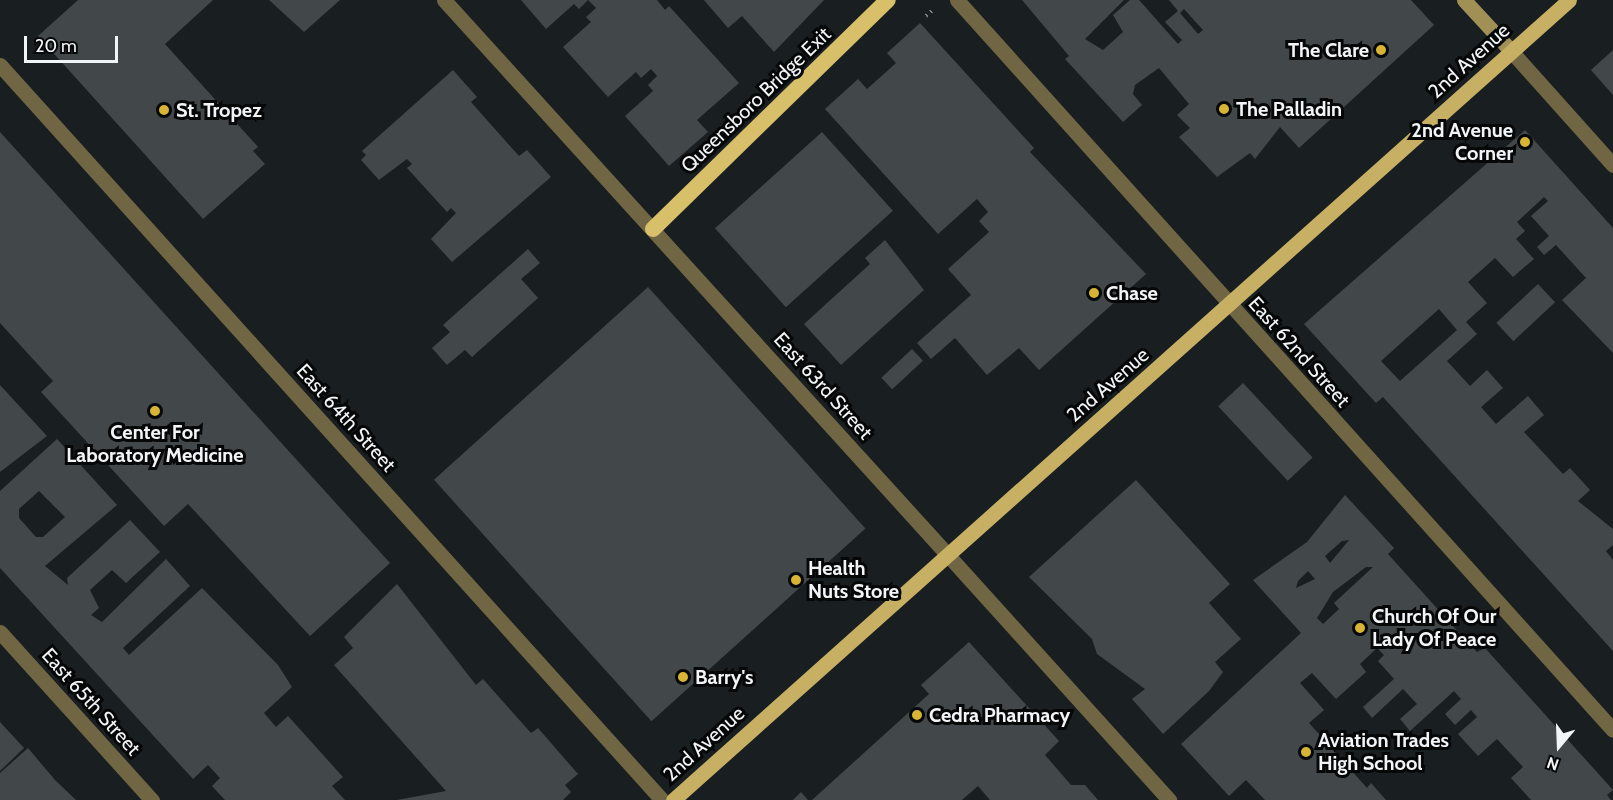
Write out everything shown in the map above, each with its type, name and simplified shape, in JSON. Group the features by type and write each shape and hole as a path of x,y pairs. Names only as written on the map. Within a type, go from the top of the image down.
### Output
{"highway":[{"name":"Queensboro Bridge Exit","path":"653,230 888,0"}],"main road":[{"path":"1464,0 1511,51"},
{"name":"2nd Avenue","path":"673,800 946,553 1230,306 1569,0"}],"street":[{"name":"East 63rd Street","path":"444,0 1169,800"},
{"name":"East 62nd Street","path":"957,0 1613,730"},
{"path":"1511,51 1613,165"},
{"name":"East 64th Street","path":"0,65 662,800"},
{"name":"East 65th Street","path":"0,632 152,800"}],"path":[{"path":"926,16 934,9"}],"building":[{"name":"St. Tropez","path":"78,0 213,0 165,44 258,147 253,151 265,164 203,219 38,36"},
{"path":"269,0 340,0 304,32"},
{"path":"521,0 588,0 579,9 574,4 546,29"},
{"path":"588,0 657,0 665,10 669,6 739,83 697,120 708,132 669,166 625,116 653,91 648,85 657,76 651,69 641,78 636,72 608,97 563,47 591,22 586,17 596,8"},
{"path":"704,0 824,0 774,52 742,16 728,28"},
{"path":"1022,0 1124,0 1085,39 1103,50 1123,32 1113,15 1130,0 1139,0 1178,44 1182,40 1165,22 1178,11 1169,0 1411,0 1434,25 1299,148 1280,127 1255,159 1250,153 1217,177 1179,137 1190,128 1177,115 1189,104 1159,68 1135,85 1133,94 1142,105 1123,122 1065,59 1069,56","holes":["1184,9 1203,30 1198,34 1180,13"]},
{"path":"920,23 1034,148 1030,152 1146,274 1039,370 1019,348 987,375 955,338 931,359 917,343 971,295 948,269 989,232 979,221 988,212 977,199 938,234 825,109 858,79 867,89 896,63 887,53"},
{"path":"1613,50 1613,95 1591,70"},
{"path":"453,70 477,97 471,102 519,156 527,150 551,177 452,262 431,239 456,213 451,208 447,212 407,168 412,164 407,159 379,180 361,160 366,155 362,151"},
{"path":"1525,130 1613,228 1613,353 1562,300 1586,278 1556,245 1544,255 1537,247 1549,236 1531,216 1548,201 1544,197 1517,222 1525,231 1516,239 1534,259 1513,277 1495,258 1468,282 1487,303 1466,322 1477,334 1447,361 1470,386 1487,370 1503,388 1481,407 1496,424 1528,396 1544,415 1524,432 1563,474 1570,468 1590,490 1578,501 1613,529 1613,545 1606,551 1613,560 1613,651 1383,397 1376,403 1304,324","holes":["1439,309 1457,330 1400,381 1381,361"]},
{"path":"0,132 390,563 310,636 188,504 164,526 41,392 53,381 0,323"},
{"path":"822,132 893,211 786,307 715,228"},
{"path":"885,240 924,290 841,365 804,324 870,264 865,258"},
{"path":"528,249 540,263 521,279 538,298 472,357 465,350 447,365 432,348 450,332 443,325"},
{"path":"1538,284 1555,302 1513,341 1496,323"},
{"path":"648,287 865,529 651,721 434,480"},
{"path":"912,349 923,361 892,389 881,378"},
{"path":"1243,383 1313,458 1288,481 1218,406"},
{"path":"0,385 47,436 0,472"},
{"path":"57,439 117,505 45,566 68,585 67,578 130,520 160,552 126,583 112,570 90,590 99,608 91,615 102,622 166,559 190,586 123,648 129,655 202,588 278,665 292,687 264,713 276,727 288,716 343,777 332,786 345,800 225,800 212,786 220,778 208,765 193,779 0,568 0,491","holes":["39,491 65,517 43,537 36,537 19,518 19,509"]},
{"path":"1136,480 1230,584 1209,603 1241,639 1215,662 1223,672 1209,691 1163,734 1132,699 1145,689 1097,654 1092,639 1029,577"},
{"path":"1345,495 1394,548 1388,554 1453,626 1477,652 1485,648 1613,790 1607,795 1611,800 1531,800 1511,778 1523,767 1497,739 1478,756 1458,734 1477,717 1471,710 1455,725 1445,714 1461,699 1454,691 1410,731 1400,719 1417,704 1403,689 1372,718 1363,707 1394,679 1378,661 1384,655 1377,648 1360,664 1366,672 1336,699 1312,673 1300,683 1324,710 1309,723 1367,788 1371,783 1386,800 1265,800 1246,780 1229,796 1181,744 1301,633 1253,580 1307,542","holes":["1349,540 1330,563 1325,556 1342,541","1366,567 1373,567 1334,603 1339,609 1323,624 1317,618 1333,592","1308,571 1315,579 1296,588 1298,581"]},
{"path":"397,584 476,685 483,679 531,733 538,728 578,774 565,785 571,792 563,800 397,800 446,791 334,665 353,648 344,637"},
{"path":"969,642 1059,741 1045,755 1071,785 1085,785 1098,800 990,800 978,786 962,800 812,800 929,694 921,685"},
{"path":"0,722 24,748 0,771"},
{"path":"28,748 55,780 76,800 0,800 0,773"},
{"path":"801,792 808,800 793,800"}],"place":[{"name":"The Clare","path":"1381,50"},
{"name":"The Palladin","path":"1224,109"},
{"name":"St. Tropez","path":"164,110"},
{"name":"2nd Avenue Corner","path":"1525,142"},
{"name":"Chase","path":"1094,293"},
{"name":"Center For Laboratory Medicine","path":"155,411"},
{"name":"Health Nuts Store","path":"796,580"},
{"name":"Church Of Our Lady Of Peace","path":"1360,628"},
{"name":"Barry's","path":"683,677"},
{"name":"Cedra Pharmacy","path":"917,715"},
{"name":"Aviation Trades High School","path":"1306,752"}]}
